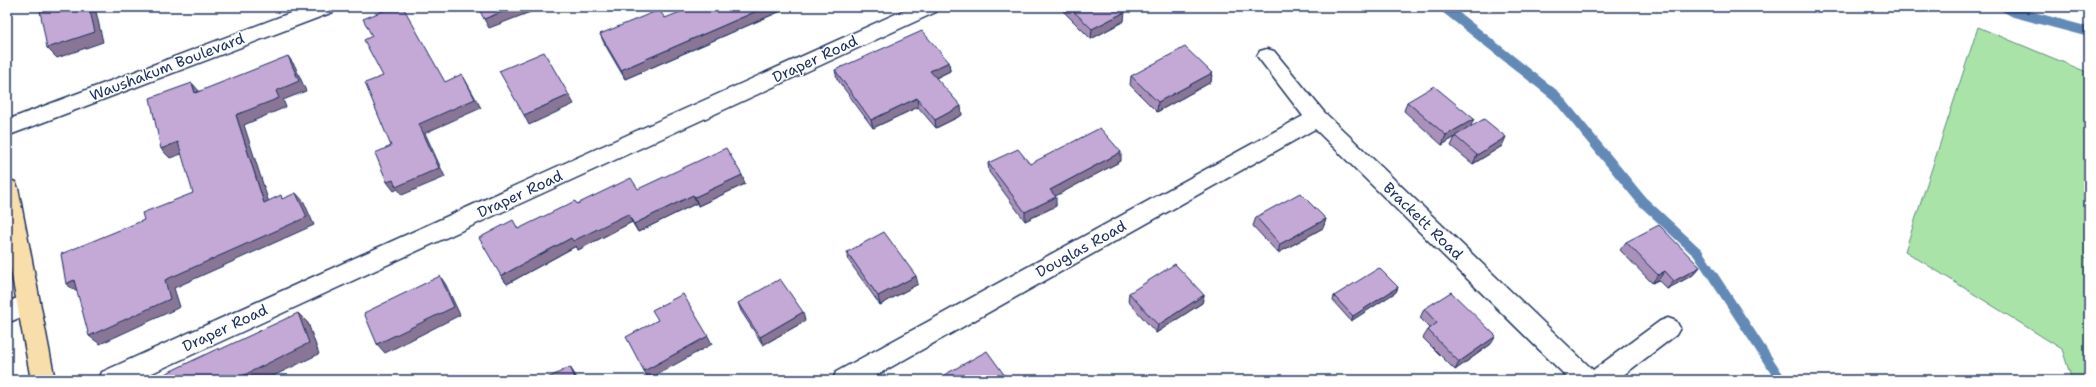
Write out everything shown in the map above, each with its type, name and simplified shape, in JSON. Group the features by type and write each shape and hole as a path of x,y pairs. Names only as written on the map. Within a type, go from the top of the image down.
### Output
{"main road":[{"path":"7,188 43,380"}],"street":[{"name":"Waushakum Boulevard","path":"7,128 326,7"},
{"name":"Draper Road","path":"111,380 929,7"},
{"name":"Brackett Road","path":"1267,56 1317,118 1587,380"},
{"name":"Douglas Road","path":"845,380 1317,118"},
{"path":"7,313 28,304"},
{"path":"1598,380 1668,328"}],"green space":[{"path":"1978,27 2089,73 2089,380 2072,380 2062,349 1905,251"}],"building":[{"path":"52,7 89,7 95,32 47,48 40,11"},
{"path":"393,7 403,7 445,82 462,74 475,99 419,124 439,168 396,187 393,180 387,182 375,153 391,146 365,83 383,76 364,40 372,36 363,19"},
{"path":"478,7 514,7 484,19"},
{"path":"693,7 766,7 621,70 600,34 659,10 665,18"},
{"path":"1069,7 1120,7 1125,12 1092,29"},
{"path":"922,31 949,62 930,71 961,106 935,120 917,98 871,120 835,70"},
{"path":"1185,47 1212,73 1158,102 1131,76"},
{"path":"544,52 569,95 524,115 499,71"},
{"path":"288,56 299,81 276,91 279,98 236,115 264,203 281,195 282,199 296,193 307,217 165,280 170,299 89,336 74,280 66,284 61,254 144,220 142,213 193,193 178,142 161,149 150,98 192,83 195,93"},
{"path":"1434,86 1474,119 1446,135 1407,102"},
{"path":"1484,119 1506,137 1477,155 1455,136"},
{"path":"1100,128 1121,152 1050,190 1056,197 1025,212 988,163 1018,149 1030,164"},
{"path":"726,148 742,175 695,197 693,195 634,224 628,214 573,241 571,238 501,276 479,238 513,220 518,229 575,201 577,204 631,178 638,189"},
{"path":"1300,193 1326,219 1280,244 1256,217"},
{"path":"1659,225 1700,267 1674,281 1665,271 1658,275 1626,242"},
{"path":"884,232 916,276 878,296 847,252"},
{"path":"1175,264 1204,295 1158,325 1129,293"},
{"path":"1379,268 1398,287 1353,316 1334,296"},
{"path":"440,276 454,307 377,344 364,313"},
{"path":"780,279 803,312 760,337 738,303"},
{"path":"1451,292 1496,336 1459,362 1428,330 1437,323 1424,309"},
{"path":"683,294 708,336 644,371 626,337 658,320 652,310"},
{"path":"298,313 309,343 234,380 152,380 219,348 219,350"},
{"path":"987,351 1008,380 947,380 944,375"},
{"path":"570,367 576,380 544,380"}],"waterway":[{"path":"1444,7 1556,96 1642,201 1698,253 1781,380"},
{"path":"2005,7 2014,12 2089,32"}]}
